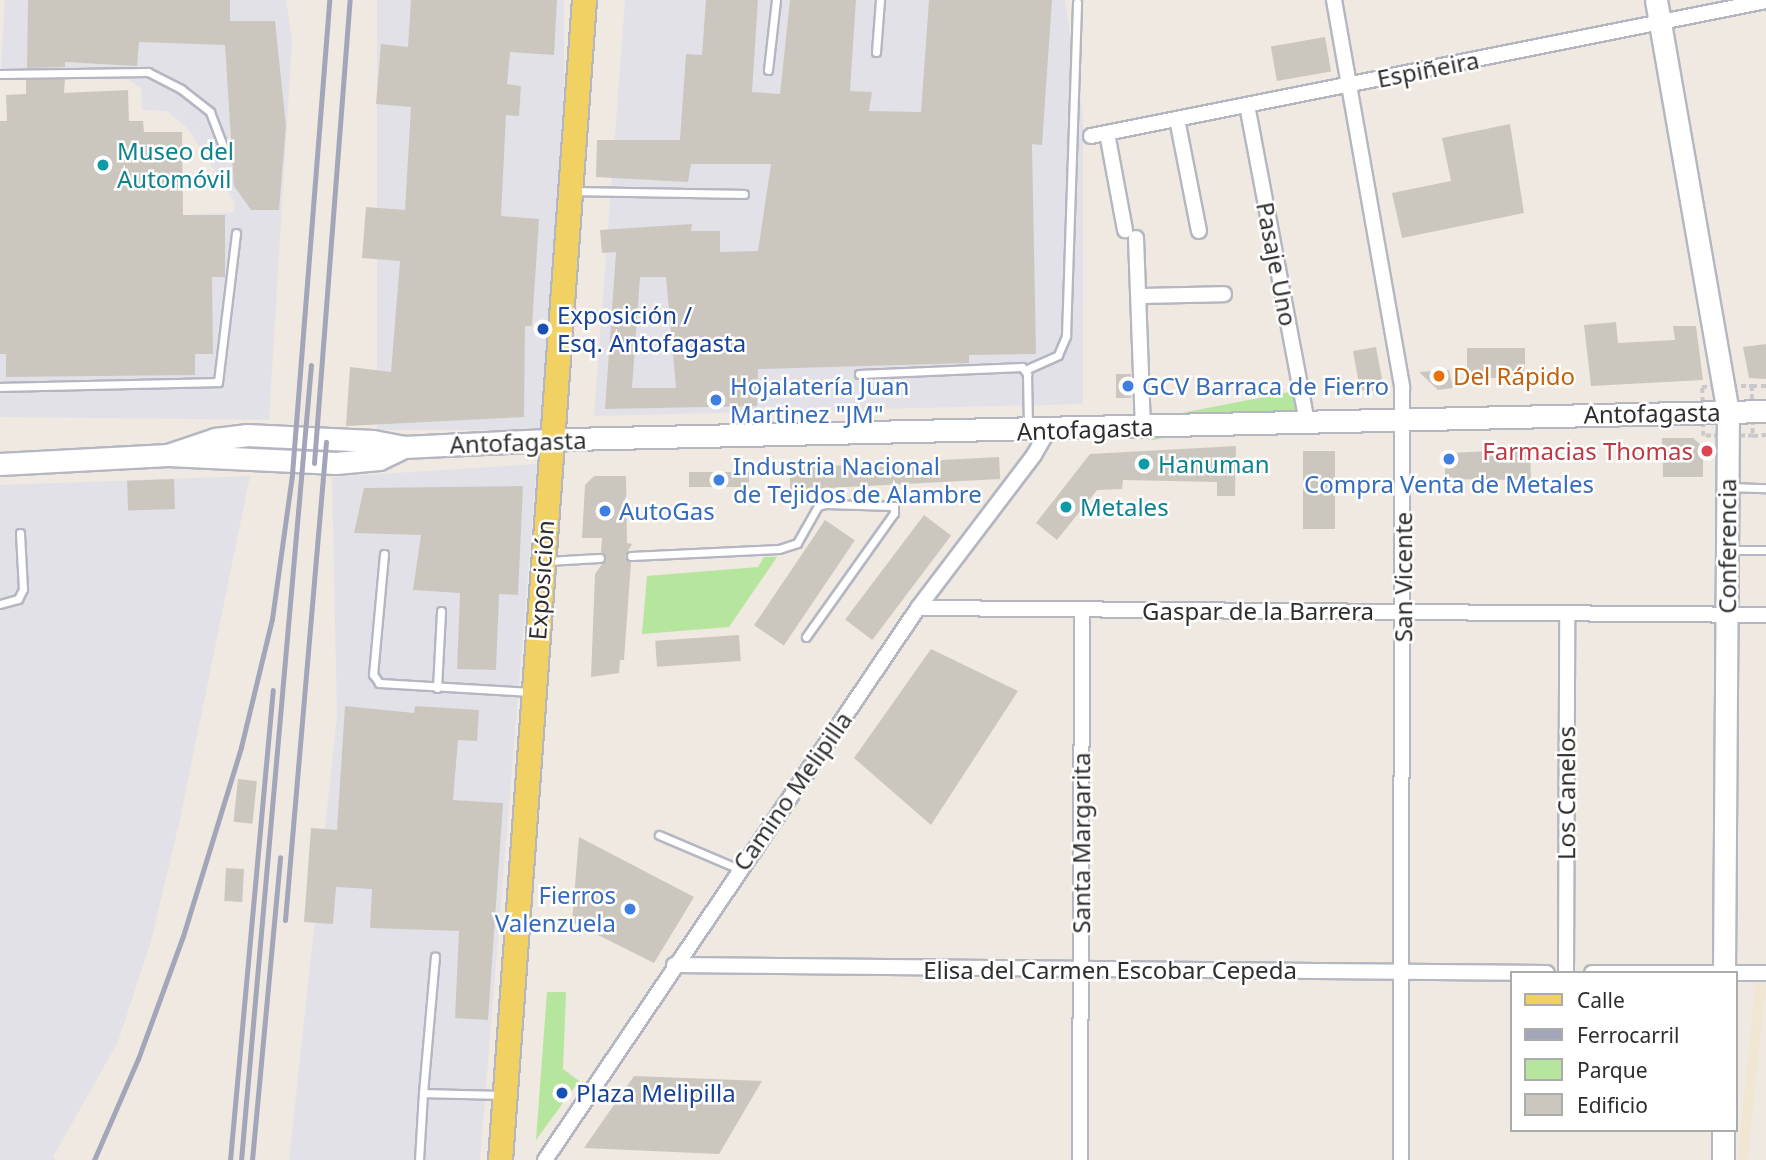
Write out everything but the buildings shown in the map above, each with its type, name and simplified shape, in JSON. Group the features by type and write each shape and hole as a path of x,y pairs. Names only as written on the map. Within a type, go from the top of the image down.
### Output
{"main road":[{"name":"Exposición","path":"500,1160 584,0"},
{"name":"Conferencia","path":"1656,0 1728,411 1724,971"},
{"name":"Antofagasta","path":"0,464 168,455 336,463 379,459 404,447 551,440 1766,411"},
{"path":"1723,1132 1723,1160"}],"street":[{"name":"San Vicente","path":"1334,0 1400,375 1403,612 1401,1160"},
{"name":"Espiñeira","path":"1091,136 1766,1"},
{"name":"Pasaje Uno","path":"1247,105 1307,422"},
{"path":"1177,119 1199,230"},
{"path":"1107,133 1131,234 1139,296 1143,427"},
{"path":"1139,296 1224,294"},
{"name":"Camino Melipilla","path":"545,1160 738,869 918,608 1034,455 1038,430"},
{"name":"Gaspar de la Barrera","path":"918,608 1766,615"},
{"name":"Santa Margarita","path":"1080,1160 1082,609"},
{"name":"Los Canelos","path":"1566,971 1567,614"},
{"name":"Elisa del Carmen Escobar Cepeda","path":"674,965 1080,971 1510,973"},
{"path":"1738,973 1766,973"}],"lane":[{"path":"768,70 776,0"},
{"path":"876,52 880,0"},
{"path":"859,374 1017,367 1025,370 1058,355 1066,336 1077,2"},
{"path":"0,74 148,72 181,89 210,112 224,148"},
{"path":"569,191 744,194"},
{"path":"0,387 218,382 236,233"},
{"path":"1025,370 1038,430"},
{"path":"1728,487 1766,488"},
{"path":"631,556 779,549 797,543 818,506 894,506 894,513 806,637"},
{"path":"0,604 18,599 23,589 20,533"},
{"path":"1727,550 1766,550"},
{"path":"384,554 373,674 379,683 394,687 533,692"},
{"path":"542,561 600,558"},
{"path":"437,688 440,611"},
{"path":"659,835 738,869"},
{"path":"419,1160 435,957"},
{"path":"423,1093 504,1096"}],"path":[{"path":"1752,386 1766,386"},
{"path":"1753,436 1766,435"}],"shaded area":[{"path":"5,0 286,0 292,41 269,420 0,417 0,216 183,215 234,212 235,203 189,130 167,111 142,110 141,88 125,77 0,80"},
{"path":"377,0 564,0 564,430 377,430"},
{"path":"625,0 1065,0 1083,116 1083,404 594,416"},
{"path":"537,464 480,1160 289,1160 337,717 332,477"},
{"path":"250,476 179,824 150,945 118,1042 53,1157 56,1160 0,1160 0,485"},
{"path":"1756,983 1766,984 1747,1160 1737,1159"}],"green space":[{"path":"1295,391 1299,412 1152,440 1148,420"},
{"path":"764,557 777,557 729,627 642,634 647,576 758,567"},
{"path":"547,992 566,992 563,1069 579,1081 536,1140"}],"railway":[{"path":"94,1160 138,1059 183,936 241,747 272,619 292,474 329,0"},
{"path":"314,463 350,0"},
{"path":"241,1160 311,365"},
{"path":"285,920 326,442"},
{"path":"230,1160 273,690"},
{"path":"252,1160 280,857"}],"place":[{"name":"Museo del Automóvil","path":"103,165"},
{"name":"Exposición / Esq. Antofagasta","path":"543,329"},
{"name":"Del Rápido","path":"1439,376"},
{"name":"GCV Barraca de Fierro","path":"1128,386"},
{"name":"Hojalatería Juan Martinez \"JM\"","path":"716,400"},
{"name":"Farmacias Thomas","path":"1707,451"},
{"name":"Compra Venta de Metales","path":"1449,459"},
{"name":"Hanuman","path":"1144,464"},
{"name":"Industria Nacional de Tejidos de Alambre","path":"719,480"},
{"name":"Metales","path":"1066,507"},
{"name":"AutoGas","path":"605,511"},
{"name":"Fierros Valenzuela","path":"630,909"},
{"name":"Plaza Melipilla","path":"562,1093"}]}
